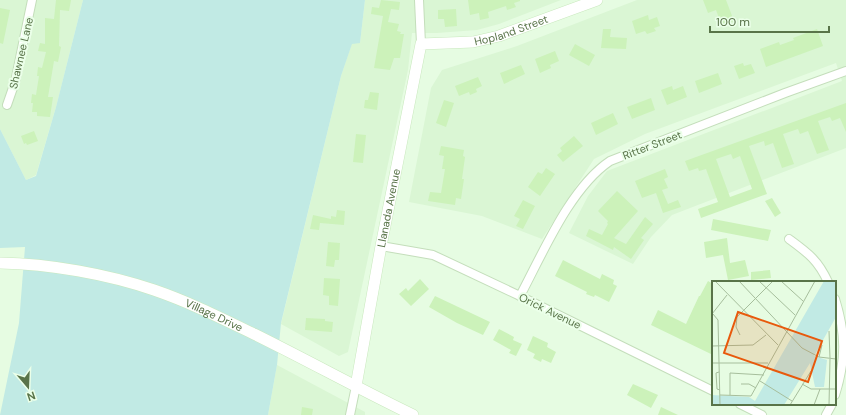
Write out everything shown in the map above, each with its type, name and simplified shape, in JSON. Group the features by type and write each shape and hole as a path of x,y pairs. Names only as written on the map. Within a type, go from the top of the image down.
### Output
{"street":[{"name":"Shawnee Lane","path":"7,105 16,82 32,0"},
{"name":"Llanada Avenue","path":"350,415 381,246 421,44 419,0"},
{"name":"Hopland Street","path":"421,44 473,42 499,36 597,0"},
{"name":"Ritter Street","path":"520,296 566,210 586,183 607,163 846,71"},
{"path":"789,239 812,256 822,268 828,281"},
{"name":"Orick Avenue","path":"381,246 433,255 712,391"},
{"name":"Village Drive","path":"0,263 49,267 85,273 153,290 210,313 412,415"},
{"path":"836,301 844,329 845,350 843,368 836,392"},
{"path":"742,405 762,415"},
{"path":"826,415 831,405"}],"shaded area":[{"path":"0,0 83,0 56,107 36,175 26,180 0,129"},
{"path":"83,0 365,0 360,43 352,44 341,76 281,323 277,365 268,415 0,415 19,323 25,247 0,248 0,129 26,180 36,176 56,107"},
{"path":"365,0 561,0 499,24 477,30 412,33 408,70 348,352 339,356 281,324 341,76 352,43 360,43"},
{"path":"637,0 846,0 846,148 672,215 651,237 633,264 569,233 588,196 607,171 842,81 836,63 645,134 594,159 542,239 482,216 409,202 431,88 442,70 517,46"},
{"path":"277,365 365,412 365,415 268,415"}],"building":[{"path":"56,0 71,0 69,11 60,10 59,46 61,47 58,62 54,61 48,97 53,97 50,117 37,116 37,112 32,112 32,94 36,95 39,76 37,76 38,67 42,68 46,52 38,51 40,43 45,44 45,18 54,19"},
{"path":"381,0 400,2 399,10 391,9 388,22 399,24 397,31 401,32 400,34 404,34 400,58 394,58 390,70 374,68 383,16 371,14 372,7 379,8"},
{"path":"468,0 520,1 514,3 516,7 507,10 506,6 488,12 489,18 480,20 479,13 470,15"},
{"path":"703,0 726,0 734,21 722,26 716,10 708,13"},
{"path":"0,8 10,10 3,44 0,43"},
{"path":"456,9 457,26 445,27 444,19 438,19 438,10"},
{"path":"648,15 649,20 657,17 660,26 654,28 656,31 647,34 645,31 636,34 632,21"},
{"path":"603,29 611,29 610,37 627,38 626,49 601,48"},
{"path":"817,29 823,46 766,67 760,49 779,42 780,45 794,40 793,38"},
{"path":"575,44 595,55 589,66 569,55"},
{"path":"555,51 559,61 550,65 551,68 540,73 535,59"},
{"path":"743,63 744,66 751,64 755,73 739,79 734,66"},
{"path":"521,65 525,74 504,84 500,73"},
{"path":"718,73 722,84 699,93 695,81"},
{"path":"478,77 482,86 476,89 477,92 470,95 469,92 459,96 455,86"},
{"path":"672,86 673,90 683,86 687,97 667,105 661,90"},
{"path":"370,92 379,93 377,110 364,108 365,100 368,100"},
{"path":"651,98 655,110 632,119 627,107"},
{"path":"444,100 454,103 446,127 436,123"},
{"path":"846,103 846,132 840,118 832,121 830,117 818,121 829,150 817,154 808,131 800,134 798,129 783,134 794,164 782,168 773,143 765,146 764,141 749,146 767,194 701,218 698,209 718,202 706,169 699,171 698,168 689,171 685,161","holes":["731,154 733,159 740,156 752,189 730,197 716,159"]},
{"path":"613,113 618,124 596,135 591,123"},
{"path":"34,131 38,141 27,145 26,143 24,144 21,136"},
{"path":"356,134 366,135 363,163 353,162"},
{"path":"574,136 583,146 563,162 557,155 562,151 560,148"},
{"path":"441,146 464,150 463,156 465,157 462,179 464,179 461,199 456,198 455,205 428,201 430,192 441,193 445,169 442,169 444,156 439,155"},
{"path":"546,168 555,174 540,196 528,187 538,172 542,174"},
{"path":"665,169 668,177 664,179 668,188 662,190 668,204 678,200 681,207 663,213 656,193 642,198 635,181"},
{"path":"617,191 638,211 614,238 626,244 645,217 653,224 641,238 644,240 631,259 614,247 613,250 586,236 589,229 602,235 608,221 598,211"},
{"path":"772,198 781,213 775,217 765,201"},
{"path":"523,200 535,206 523,229 516,226 520,219 514,216"},
{"path":"337,210 345,211 344,225 320,223 319,230 310,229 313,215 331,219 331,216 336,217"},
{"path":"713,219 771,230 768,241 711,230"},
{"path":"727,238 730,263 745,260 749,276 728,280 723,255 706,258 704,242"},
{"path":"328,242 340,243 339,260 335,260 334,267 326,266"},
{"path":"563,260 600,279 602,274 614,280 613,284 617,286 609,302 595,295 594,297 586,294 587,292 555,276"},
{"path":"770,270 771,278 751,280 751,272"},
{"path":"324,278 340,279 338,306 329,305 329,296 323,295"},
{"path":"420,279 429,289 411,306 399,294 406,288 408,291"},
{"path":"708,281 712,283 712,355 651,325 658,310 686,324"},
{"path":"435,296 490,322 483,335 457,323 429,307"},
{"path":"306,318 325,319 325,321 333,322 332,332 305,330"},
{"path":"499,329 514,337 513,340 522,344 516,356 509,353 511,350 493,340"},
{"path":"533,336 548,343 547,347 556,352 551,363 542,359 541,362 533,358 535,354 527,350"},
{"path":"633,384 658,395 651,408 627,395"},
{"path":"302,407 313,409 312,415 301,415"},
{"path":"661,407 678,415 658,415"}]}
